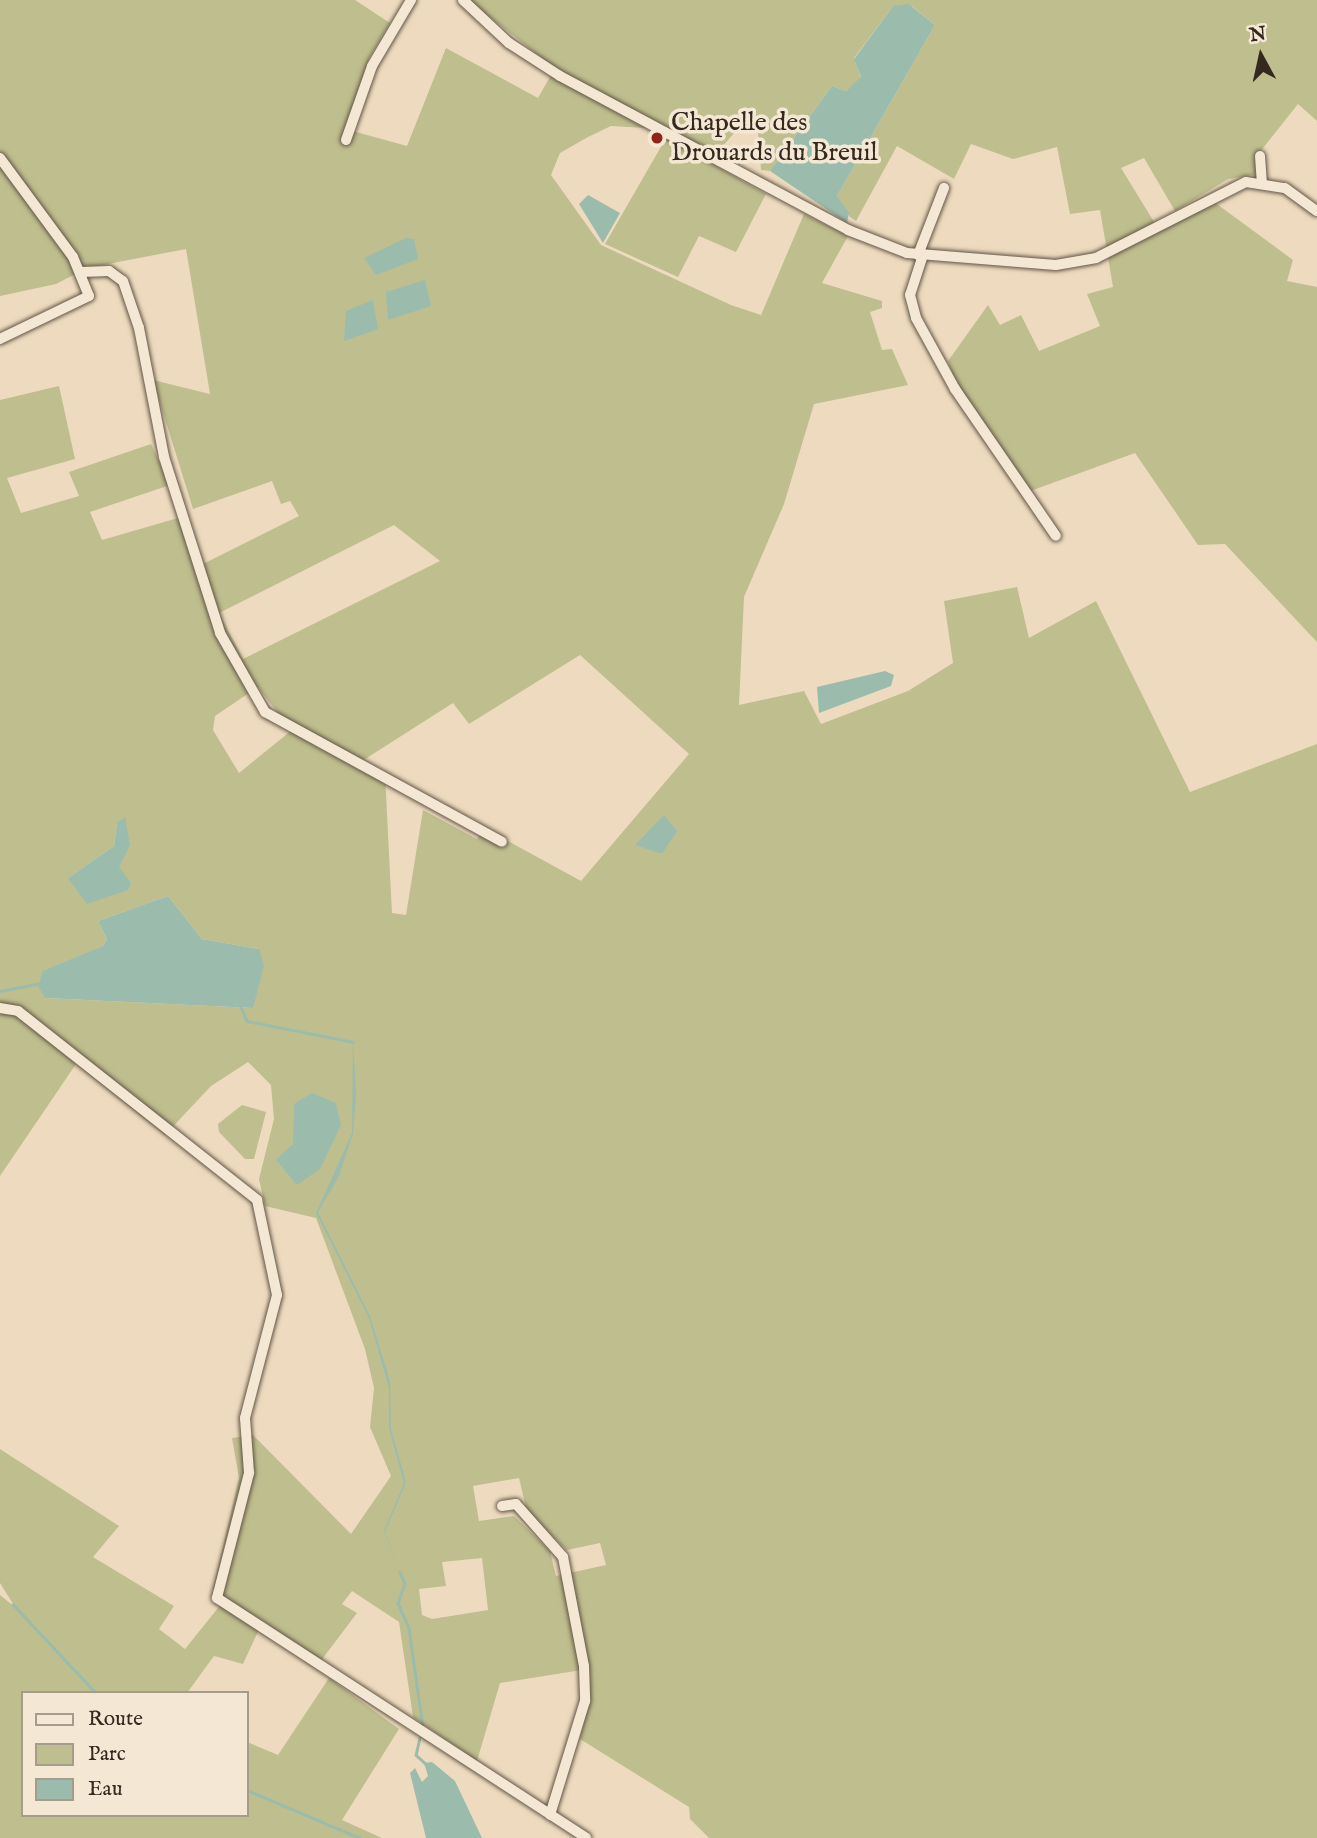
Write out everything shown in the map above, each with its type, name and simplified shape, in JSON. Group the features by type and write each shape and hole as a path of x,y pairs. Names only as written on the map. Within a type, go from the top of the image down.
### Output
{"street":[{"path":"346,141 372,66 411,0"},
{"path":"463,0 509,43 561,76 848,230 920,255 1056,265 1096,258 1227,186 1262,182 1285,188 1317,211"},
{"path":"1260,156 1262,182"},
{"path":"0,158 81,272 89,296 0,339"},
{"path":"944,188 920,255 911,295 916,318 955,389 1056,536"},
{"path":"81,272 109,271 123,281 139,327 164,457 220,634 265,712 502,842"},
{"path":"0,1008 18,1011 257,1200 277,1295 245,1418 249,1473 217,1598 586,1838"},
{"path":"502,1506 516,1504 563,1557 584,1666 586,1701 550,1815"}],"green space":[{"path":"0,0 355,0 390,23 369,58 349,130 407,146 446,48 538,98 555,68 468,0 1317,0 1317,121 1298,104 1256,157 1258,174 1228,179 1175,211 1144,158 1121,168 1159,230 1210,199 1293,260 1287,281 1317,287 1317,642 1225,544 1198,545 1135,453 1022,494 942,375 952,372 948,361 988,305 1000,325 1021,315 1039,351 1100,326 1087,294 1113,287 1100,210 1070,214 1057,147 1013,159 971,144 954,179 897,146 856,221 850,217 837,196 935,25 912,6 893,6 854,58 861,78 846,91 832,86 770,171 761,170 758,132 747,118 716,154 652,120 646,128 611,126 560,153 551,175 601,245 731,305 761,315 804,214 848,236 822,283 882,301 882,308 870,312 882,350 892,349 908,385 814,404 784,504 744,597 739,705 804,691 821,724 908,691 953,663 944,601 1017,587 1029,638 1096,601 1190,792 1317,744 1317,1838 709,1838 690,1819 689,1807 580,1739 588,1669 500,1683 477,1761 413,1717 399,1622 352,1591 342,1604 357,1613 320,1662 263,1621 243,1664 214,1656 188,1691 21,1691 21,1817 248,1817 248,1742 278,1755 329,1678 399,1729 342,1820 382,1838 0,1838 0,1595 15,1607 0,1583 0,1449 119,1526 93,1557 174,1606 159,1629 185,1649 226,1598 213,1589 239,1478 232,1438 253,1435 351,1534 391,1476 370,1427 374,1388 365,1349 316,1218 265,1206 259,1179 274,1119 271,1085 248,1062 211,1086 165,1135 76,1064 0,1176 0,400 59,386 75,459 7,478 21,513 79,496 69,472 151,444 170,485 90,512 102,540 178,518 197,567 299,516 290,501 281,504 272,481 193,509 153,380 210,394 186,249 87,268 56,284 0,296","holes":["394,525 440,561 243,659 219,613","580,655 689,754 581,881 484,828 477,839 423,810 406,915 392,913 385,774 362,761 453,703 469,724","258,687 281,717 297,726 239,773 213,730 215,716","117,823 129,845 104,896 68,878 114,846","168,896 202,939 259,949 253,1008 45,998 78,958 103,946 107,939 98,921","519,1478 527,1512 567,1550 600,1543 606,1565 556,1576 550,1551 514,1516 479,1521 473,1486","482,1558 488,1610 432,1619 422,1615 419,1589 446,1586 442,1562"]},
{"path":"666,138 766,194 736,252 699,236 678,277 605,244"},
{"path":"242,1105 266,1112 254,1159 245,1159 219,1132 218,1124"}],"water":[{"path":"909,4 935,25 837,196 849,213 847,223 770,171 832,86 846,91 861,77 854,59 893,6"},
{"path":"588,195 620,213 603,243 579,204"},
{"path":"406,238 414,239 418,259 376,275 364,258"},
{"path":"425,280 431,306 388,320 386,292"},
{"path":"373,300 378,329 344,341 346,311"},
{"path":"885,671 894,675 891,686 819,713 817,687"},
{"path":"664,815 677,831 662,854 635,845"},
{"path":"125,817 130,845 119,867 131,883 128,890 87,904 68,878 114,846 117,823"},
{"path":"168,896 202,939 259,949 264,966 253,1008 45,998 38,986 43,971 103,946 107,939 98,921"},
{"path":"353,1039 356,1094 353,1134 339,1176 318,1212 370,1316 390,1381 391,1429 406,1482 385,1532 399,1573 384,1531 404,1483 389,1428 389,1388 369,1318 316,1213 352,1133"},
{"path":"312,1093 336,1103 341,1125 320,1169 297,1185 276,1160 293,1144 294,1104"},
{"path":"432,1762 455,1781 482,1838 426,1838 410,1773 415,1768 422,1782 428,1776 424,1763"}],"waterway":[{"path":"0,991 42,983"},
{"path":"240,1005 247,1021 353,1042"},
{"path":"400,1572 405,1583 398,1603 409,1628 423,1728"},
{"path":"13,1604 94,1691"},
{"path":"420,1738 416,1755 426,1764"},
{"path":"248,1790 360,1838"}],"place":[{"name":"Chapelle des Drouards du Breuil","path":"657,138"}]}
